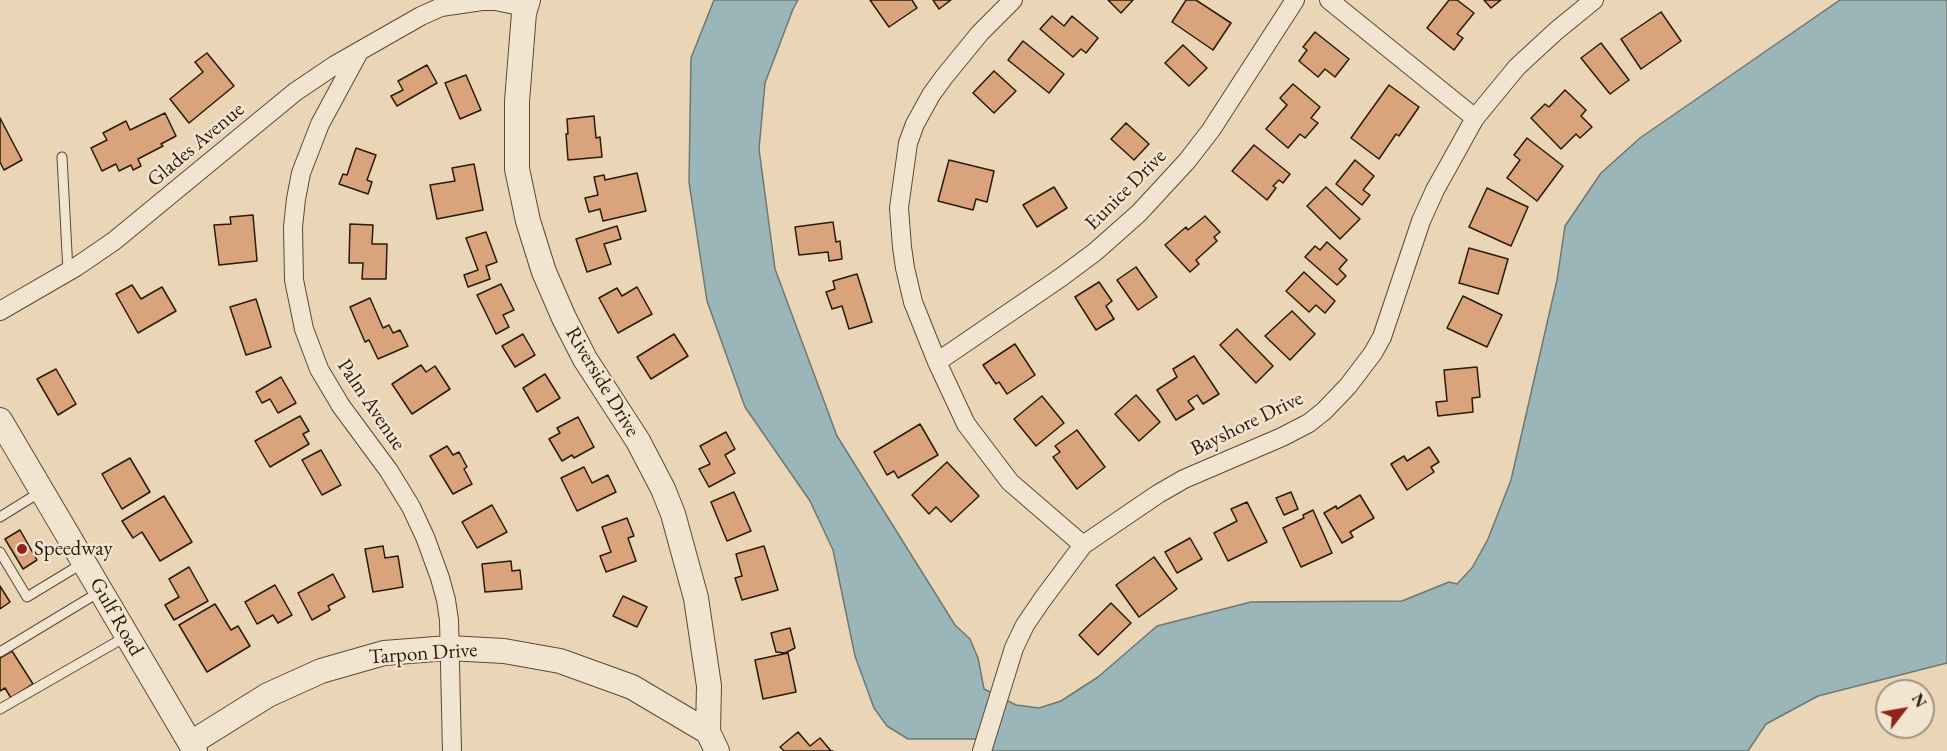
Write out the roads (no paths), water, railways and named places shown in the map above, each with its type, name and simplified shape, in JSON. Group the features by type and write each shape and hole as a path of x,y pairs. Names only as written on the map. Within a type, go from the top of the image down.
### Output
{"street":[{"path":"1013,0 980,33 944,77 915,124 908,143 898,208 904,268 913,302 936,362 966,424 1010,482 1083,545"},
{"name":"Eunice Drive","path":"936,362 1060,278 1095,252 1139,213 1187,161 1211,130 1295,0"},
{"path":"1329,0 1475,118"},
{"name":"Bayshore Drive","path":"982,751 1002,681 1025,625 1083,545 1184,479 1309,423 1348,386 1382,337 1421,221 1435,190 1475,118 1517,67 1594,0"},
{"name":"Riverside Drive","path":"421,16 441,7 462,3 495,1 526,3 517,101 517,169 528,221 544,272 564,318 585,359 638,441 673,513 696,598 709,686 713,742"},
{"name":"Glades Avenue","path":"0,311 68,272 131,227 295,92 421,16"},
{"name":"Palm Avenue","path":"358,52 320,124 301,172 293,227 297,303 312,353 328,387 389,471 411,507 440,578 449,620 452,751"},
{"name":"Gulf Road","path":"0,420 127,636 188,748"},
{"name":"Tarpon Drive","path":"188,748 268,695 321,671 384,653 449,648 504,651 560,660 632,687 713,742"}],"lane":[{"path":"62,158 68,272"},
{"path":"0,518 42,491"},
{"path":"0,552 27,597 84,562"},
{"path":"0,652 101,591"},
{"path":"0,709 127,636"}],"water":[{"path":"714,0 798,0 765,83 759,149 775,269 837,436 955,625 970,639 978,658 984,689 1016,705 1039,708 1061,701 1098,677 1157,626 1251,602 1402,601 1449,582 1457,584 1472,568 1488,539 1511,480 1557,280 1565,226 1601,173 1640,138 1840,0 1947,0 1947,663 1884,679 1875,679 1875,681 1818,696 1766,724 1748,751 992,751 980,739 908,739 887,726 874,708 855,656 833,550 810,501 745,407 707,301 689,182 691,58"}],"place":[{"name":"Speedway","path":"22,549"}]}
